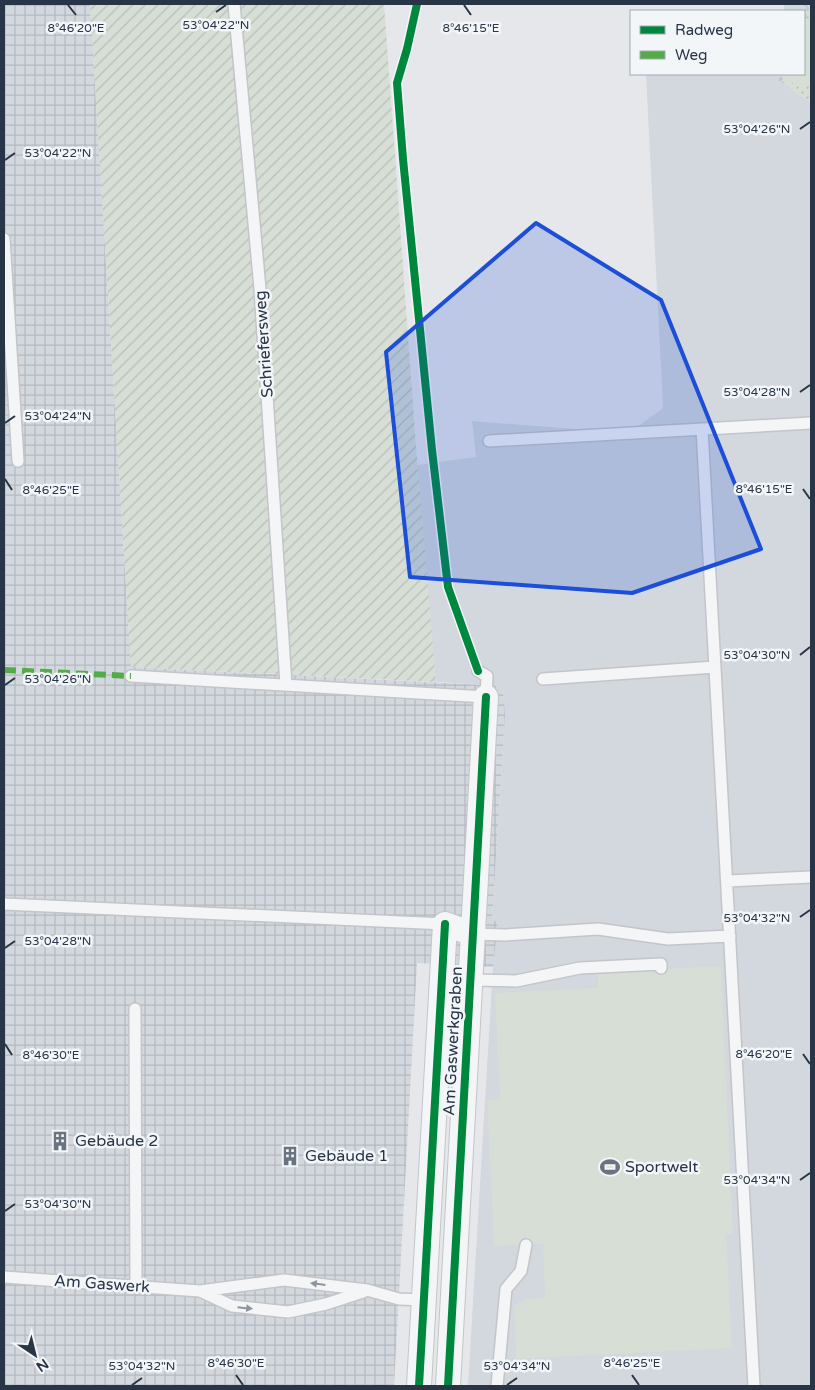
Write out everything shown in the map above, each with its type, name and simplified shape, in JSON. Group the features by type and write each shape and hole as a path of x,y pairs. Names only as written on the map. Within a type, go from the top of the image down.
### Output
{"street":[{"name":"Am Gaswerkgraben","path":"448,1386 486,697"},
{"name":"Am Gaswerkgraben","path":"419,1386 445,924"},
{"path":"445,924 473,934"},
{"path":"423,1300 452,1303"}],"lane":[{"name":"Schriefersweg","path":"234,4 260,289 286,685"},
{"path":"4,239 18,461"},
{"path":"489,441 811,423"},
{"path":"702,429 754,1386"},
{"path":"543,678 715,667"},
{"path":"130,676 486,697 487,676 478,671"},
{"path":"727,882 811,877"},
{"path":"4,904 445,924"},
{"path":"473,934 505,935 598,929 668,939 730,936"},
{"path":"471,980 516,981 580,968 661,964 661,968"},
{"path":"135,1009 136,1286"},
{"path":"497,1386 506,1289 521,1271 526,1244"},
{"name":"Am Gaswerk","path":"4,1277 200,1291 284,1280 367,1290 398,1299 423,1300"},
{"name":"Am Gaswerk","path":"200,1291 232,1306 288,1312 326,1304 367,1290"}],"path":[{"path":"804,4 810,7"},
{"path":"780,81 783,75"}],"highlighted area":[{"path":"536,223 661,300 761,549 632,593 410,577 386,352"}],"shaded area":[{"path":"4,4 90,4 131,667 503,686 505,715 492,919 498,923 493,967 417,963 394,1386 4,1386"},
{"path":"90,4 384,4 416,446 436,682 131,667"},
{"path":"784,4 811,4 811,1386 468,1386 493,967 498,923 492,919 505,715 503,686 436,682 417,465 476,457 472,421 629,433 663,408 646,75 805,75 805,10 784,10"},
{"path":"807,10 811,12 811,104 780,81 783,75 805,75 805,15"},
{"path":"805,17 811,20 811,86 780,81 783,75 805,75"},
{"name":"Sportwelt","path":"721,966 733,1234 726,1234 732,1348 516,1359 514,1306 526,1299 545,1298 543,1244 494,1246 487,1100 500,1099 495,993 598,988 598,972"}],"marked path":[{"path":"4,670 131,676"}],"cycle path":[{"path":"417,4 397,83 403,159 432,450 448,587 478,671"},
{"path":"448,1386 486,697"},
{"path":"419,1386 445,924"}],"place":[{"name":"Gebäude 2","path":"60,1141"},
{"name":"Gebäude 1","path":"290,1156"},
{"name":"Sportwelt","path":"610,1167"}]}
